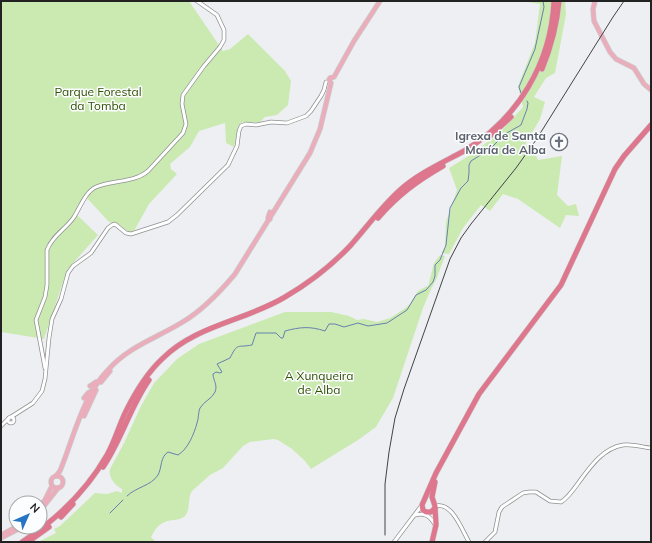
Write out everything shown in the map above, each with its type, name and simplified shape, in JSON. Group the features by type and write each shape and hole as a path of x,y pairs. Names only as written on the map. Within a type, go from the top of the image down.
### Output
{"highway":[{"path":"48,523 72,501 107,455 126,411 141,385 167,354 192,336 271,304 307,283 342,254 382,208 405,186 424,173 476,143 495,129 506,118 527,91 539,68 550,33 554,1"},
{"path":"30,542 67,511 99,473 120,438 144,386 168,357 182,346 202,335 267,310 306,288 342,258 402,193 415,183 482,143 504,124 523,102 541,71 557,22 559,1"},
{"path":"431,542 434,523 432,516 422,508 436,473 479,394 560,285 619,162 651,125"},
{"path":"431,542 436,525 432,497 435,481 442,462"},
{"path":"423,503 428,500 434,505"},
{"path":"426,512 433,511 434,505"},
{"path":"18,542 30,535"},
{"path":"22,542 32,535"}],"main road":[{"path":"48,495 52,486 50,481 60,471 86,403 92,391 108,370 123,355 186,319 217,293 235,274 272,213 300,171 315,143 332,80 381,1"},
{"path":"48,501 63,484 61,475 89,404 97,388 108,374 121,359 130,352 180,326 207,304 234,278 282,204 313,152 319,139 332,80 381,1"},
{"path":"595,1 593,9 594,21 610,52 616,59 635,70 644,84 651,90"},
{"path":"263,234 269,219 282,204"},
{"path":"84,398 92,391 104,376 108,374"},
{"path":"70,452 93,389 89,386 100,380"},
{"path":"56,476 62,478"},
{"path":"52,486 58,488"}],"street":[{"path":"46,370 36,320 46,291 47,250 50,243 71,221 92,190 99,186 142,176 184,134 186,124 182,104 183,95 220,47 225,36 223,25 217,15 197,1"},
{"path":"1,426 16,413 29,406 40,395 44,385 52,319 61,299 68,273 73,266 91,253 101,236 110,226 113,224 117,225 126,233 131,234 168,222 226,167 237,146 239,131 242,126 246,124 256,125 271,122 287,123 306,116 332,80"},
{"path":"42,350 46,348 49,338"},
{"path":"42,350 47,357"},
{"path":"42,356 47,357"},
{"path":"485,542 495,530 499,512 502,507 523,493 536,492 552,502 561,502 566,499 576,487 592,464 613,449 626,445 651,448"},
{"path":"394,542 406,528 423,503"},
{"path":"434,505 443,505 452,511 469,542"},
{"path":"414,516 420,512 426,512"},
{"path":"414,516 425,514 429,516 434,523"}],"green space":[{"name":"Parque Forestal da Tomba","path":"1,1 189,1 223,51 230,49 248,34 285,71 291,81 288,105 277,115 265,117 260,122 243,122 238,126 234,147 226,143 225,123 199,131 190,147 170,164 171,169 177,174 149,204 134,231 129,232 119,224 109,222 86,197 75,213 98,235 67,270 44,339 1,332"},
{"path":"522,1 565,1 566,14 555,73 546,78 534,97 545,102 540,119 525,145 533,149 538,160 562,156 557,195 568,206 576,204 579,216 566,215 560,228 518,199 503,194 490,211 481,205 463,228 449,254 441,253 445,248 446,222 457,190 449,168 475,152 504,128 523,107 518,86 535,43 540,4"},
{"name":"A Xunqueira de Alba","path":"440,255 445,256 423,308 393,398 376,427 358,440 311,469 292,449 278,440 274,439 250,442 243,446 223,468 210,475 192,491 187,513 183,518 164,522 155,530 151,537 156,542 38,542 56,533 54,529 60,526 95,493 107,494 117,491 122,493 122,489 119,488 111,478 110,469 154,383 177,359 199,344 285,312 331,312 349,316 357,320 364,319 377,322 390,318 410,304 418,291 427,286 428,287 434,263"}],"waterway":[{"path":"521,93 519,87 535,49 544,7 543,1"},
{"path":"127,496 155,479 158,475 165,454 168,452 178,455 185,449 194,432 198,421 200,408 215,392 216,387 213,374 216,372 222,372 217,364 230,358 238,347 252,345 256,333 276,333 283,338 285,331 300,328 315,328 325,331 329,324 344,327 358,323 368,326 387,323 407,310 416,295 426,290 433,282 435,276 435,265 440,260 446,245 450,208 461,188 468,181 469,165 471,161 490,149 505,134 521,125 527,109 527,101"},
{"path":"110,513 123,500"}],"railway":[{"path":"385,535 385,484 395,418 450,259 461,238 471,224 516,168 536,140 624,1"}],"place":[{"name":"Igrexa de Santa María de Alba","path":"559,142"}]}
